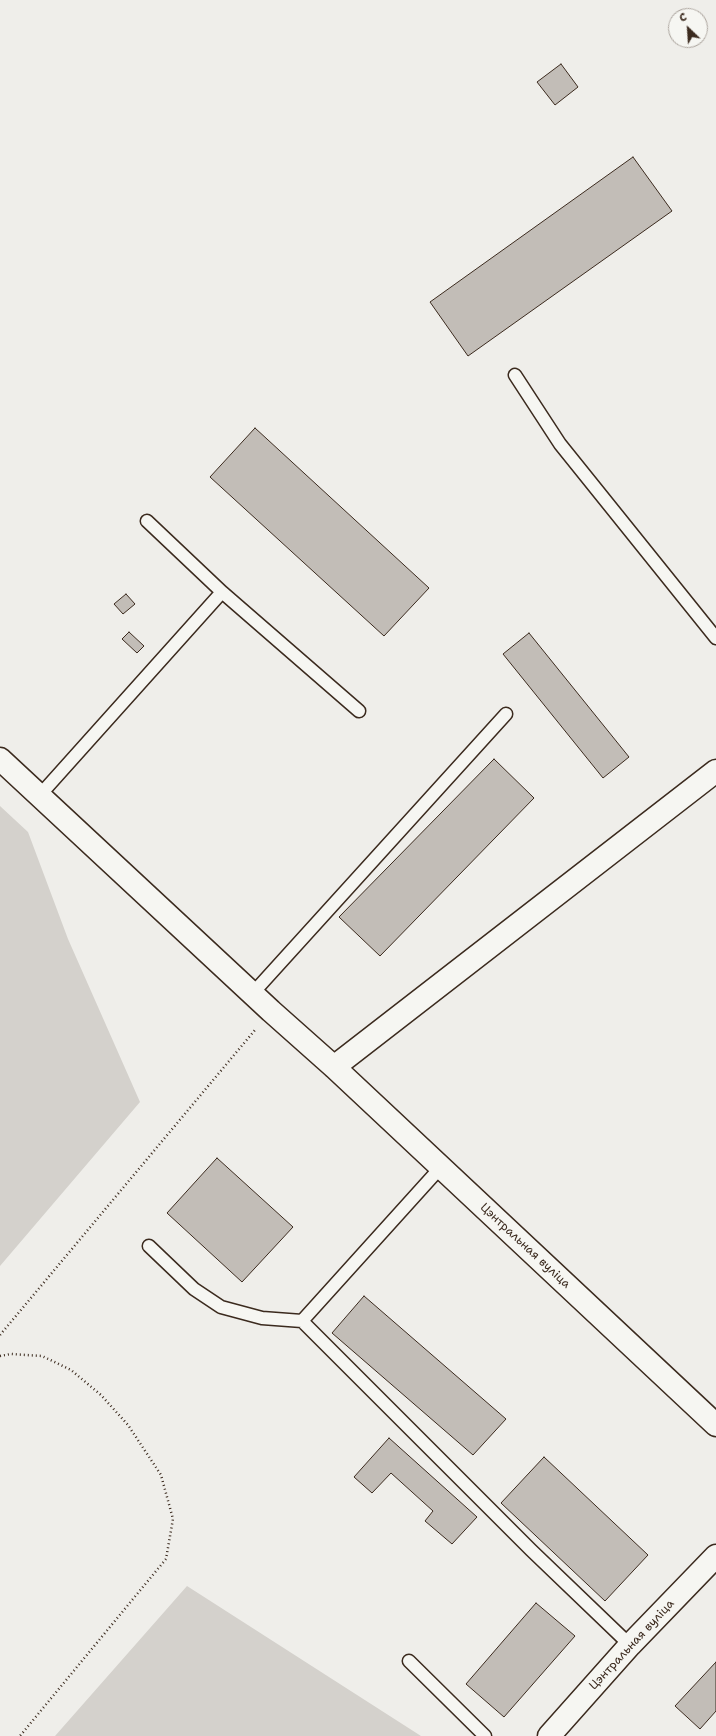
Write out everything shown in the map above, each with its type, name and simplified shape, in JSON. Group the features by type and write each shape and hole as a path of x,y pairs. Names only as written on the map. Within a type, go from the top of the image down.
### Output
{"street":[{"name":"Цэнтральная вуліца","path":"0,759 271,1011 334,1067 716,1425"},
{"path":"334,1067 716,771"},
{"name":"Цэнтральная вуліца","path":"549,1736 630,1645 716,1556"}],"lane":[{"path":"515,375 560,444 716,638"},
{"path":"148,521 222,592 359,712"},
{"path":"40,795 222,592"},
{"path":"253,993 506,714"},
{"path":"302,1321 441,1167"},
{"path":"149,1246 194,1288 221,1306 262,1318 302,1321 531,1550 630,1645"},
{"path":"409,1661 485,1736"}],"path":[{"path":"0,1335 271,1011"},
{"path":"0,1356 11,1354 42,1356 72,1370 101,1395 128,1425 161,1475 173,1519 166,1559 20,1736"}],"shaded area":[{"path":"0,806 28,832 68,939 140,1102 0,1266"},
{"path":"187,1586 421,1736 55,1736"}],"building":[{"path":"561,64 578,87 555,105 537,82"},
{"path":"633,157 672,211 468,356 430,302"},
{"path":"255,428 429,588 384,636 210,477"},
{"path":"126,594 135,604 123,614 114,604"},
{"path":"129,632 144,646 137,653 122,639"},
{"path":"529,633 629,757 603,778 503,654"},
{"path":"494,759 534,798 380,956 339,917"},
{"path":"217,1158 293,1227 242,1282 167,1213"},
{"path":"364,1296 506,1419 473,1455 332,1333"},
{"path":"389,1438 477,1517 452,1544 425,1521 433,1511 391,1473 372,1493 354,1477"},
{"path":"544,1457 648,1555 605,1601 501,1503"},
{"path":"536,1603 575,1636 504,1717 466,1684"},
{"path":"716,1662 716,1711 700,1729 675,1706"}]}
